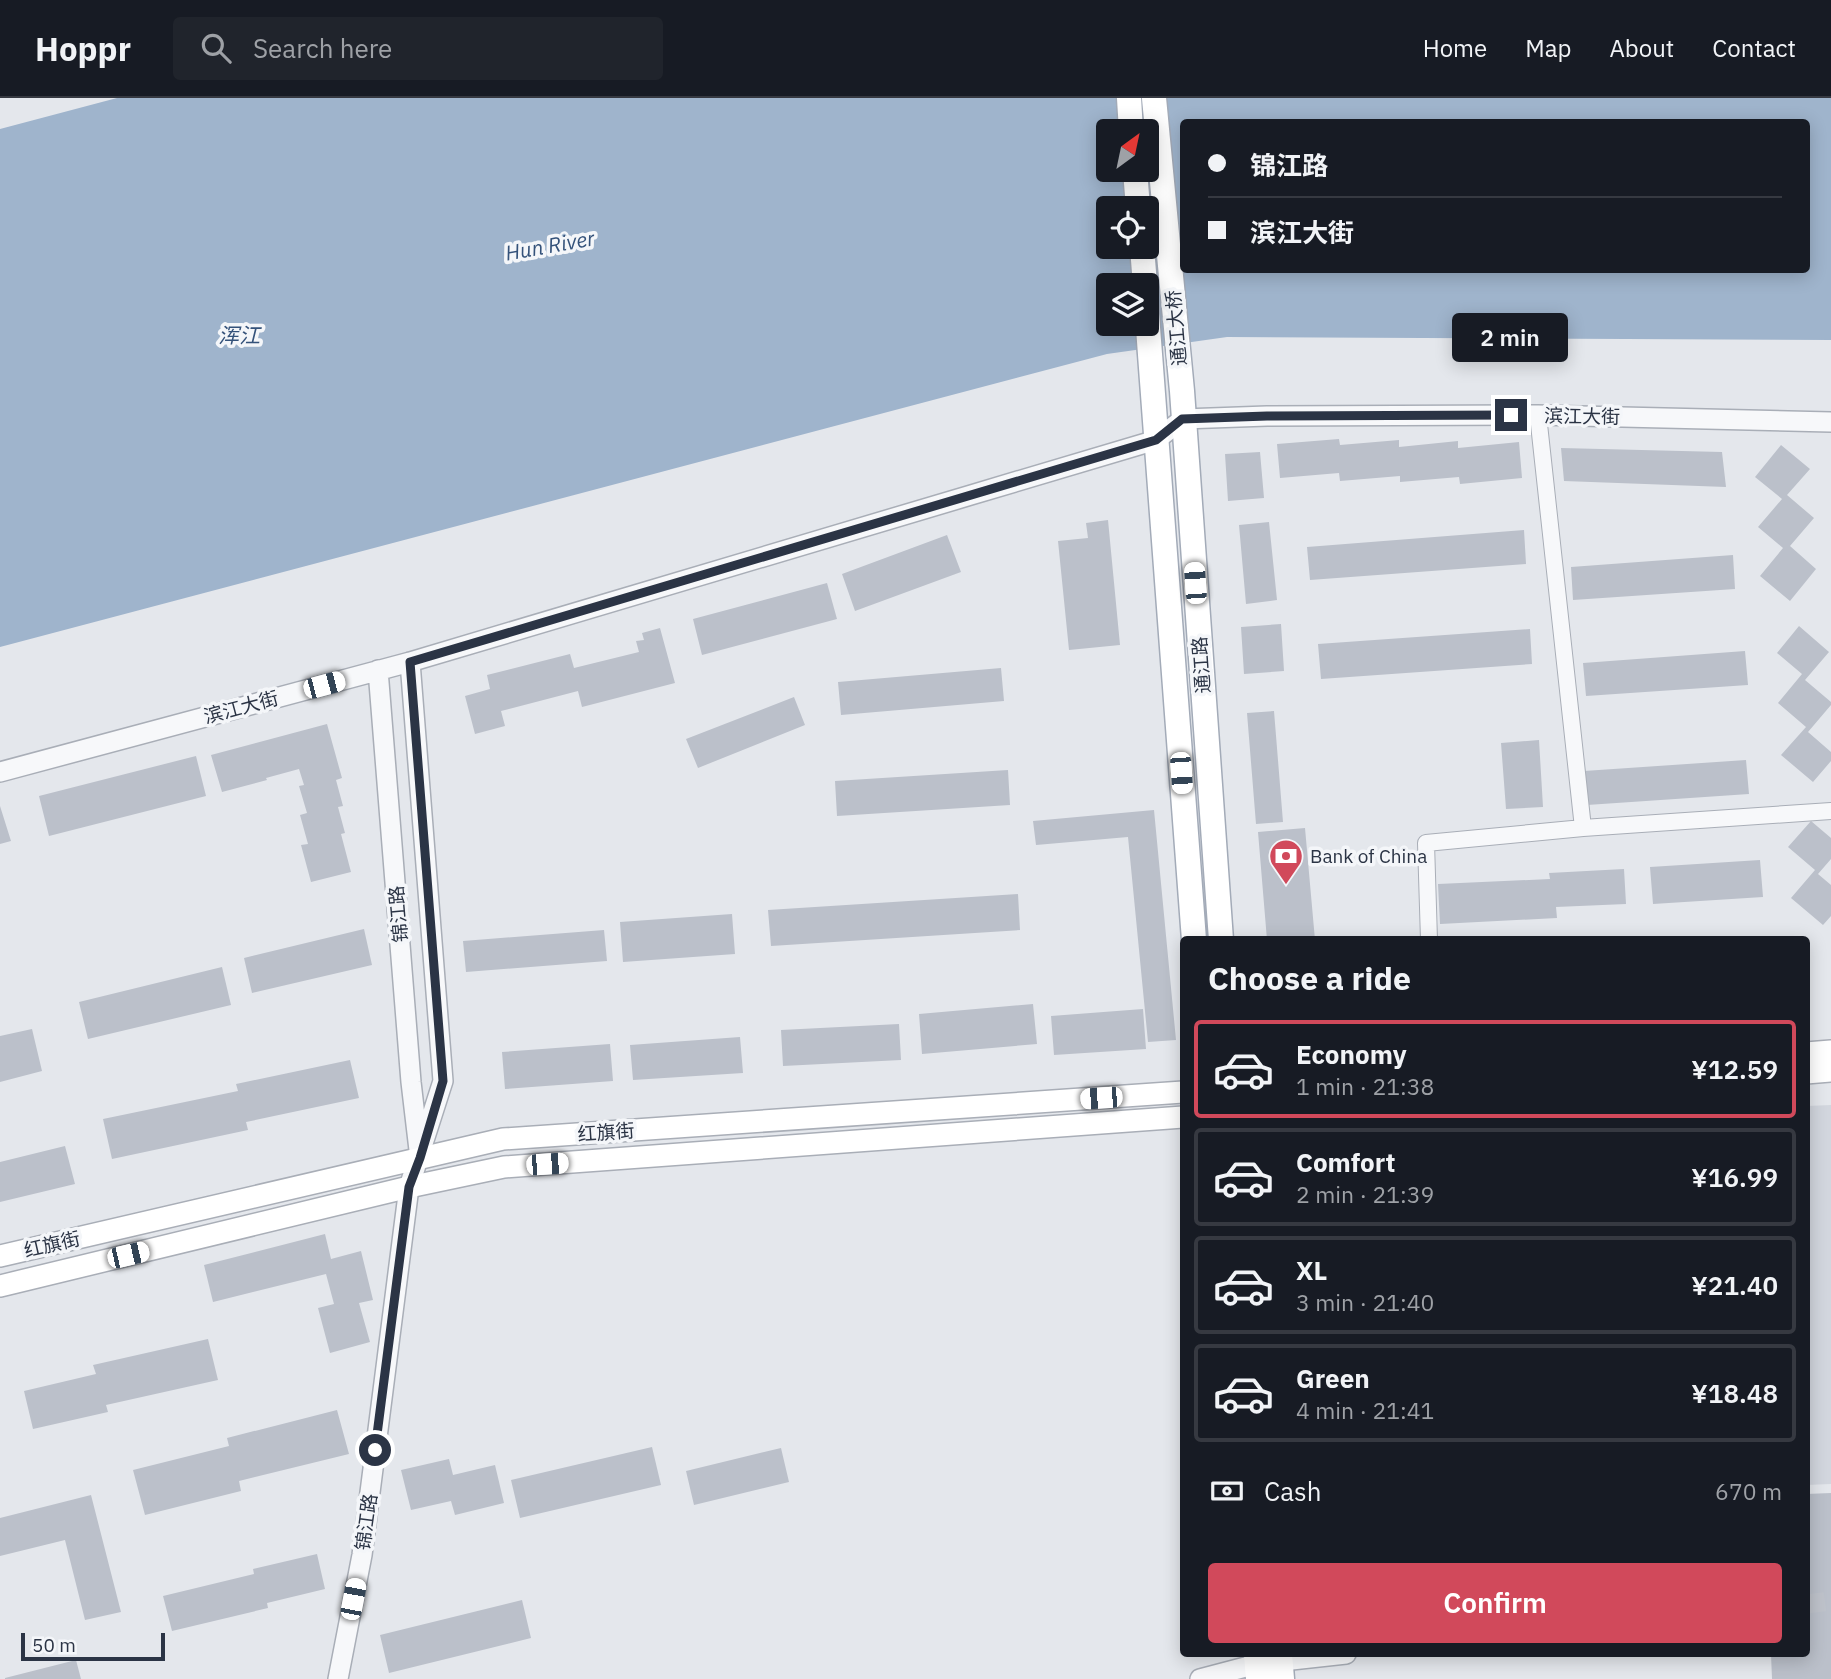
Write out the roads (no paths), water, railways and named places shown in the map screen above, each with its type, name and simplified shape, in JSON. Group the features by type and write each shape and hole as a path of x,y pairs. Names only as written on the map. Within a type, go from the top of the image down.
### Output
{"main road":[{"path":"1129,98 1131,119"},
{"name":"通江大桥","path":"1154,98 1182,391"},
{"name":"通江大桥","path":"1149,336 1154,393"},
{"name":"通江路","path":"1182,391 1221,936"},
{"name":"通江路","path":"1154,393 1194,936"},
{"path":"1810,1053 1831,1051"},
{"path":"1810,1073 1831,1071"},
{"name":"红旗街","path":"0,1255 503,1139 1180,1093"},
{"path":"0,1286 409,1187 504,1167 1180,1117"}],"street":[{"name":"滨江大街","path":"0,772 410,662 1156,440 1182,419 1538,415 1831,422"},
{"path":"1538,415 1583,828"},
{"name":"锦江路","path":"338,1679 362,1555 409,1187 443,1081 410,662"},
{"name":"锦江路","path":"378,670 411,1082 420,1158"},
{"path":"1429,936 1426,843 1583,828 1831,811"},
{"path":"1200,1679 1325,1657"}],"water":[{"name":"浑江","path":"117,98 1831,98 1831,340 1227,337 1107,354 0,647 0,129"}],"tunnel":[{"path":"1810,1604 1831,1601"}],"place":[{"name":"Bank of China","path":"1286,886"}],"water label":[{"name":"Hun River","path":"550,246"}]}
